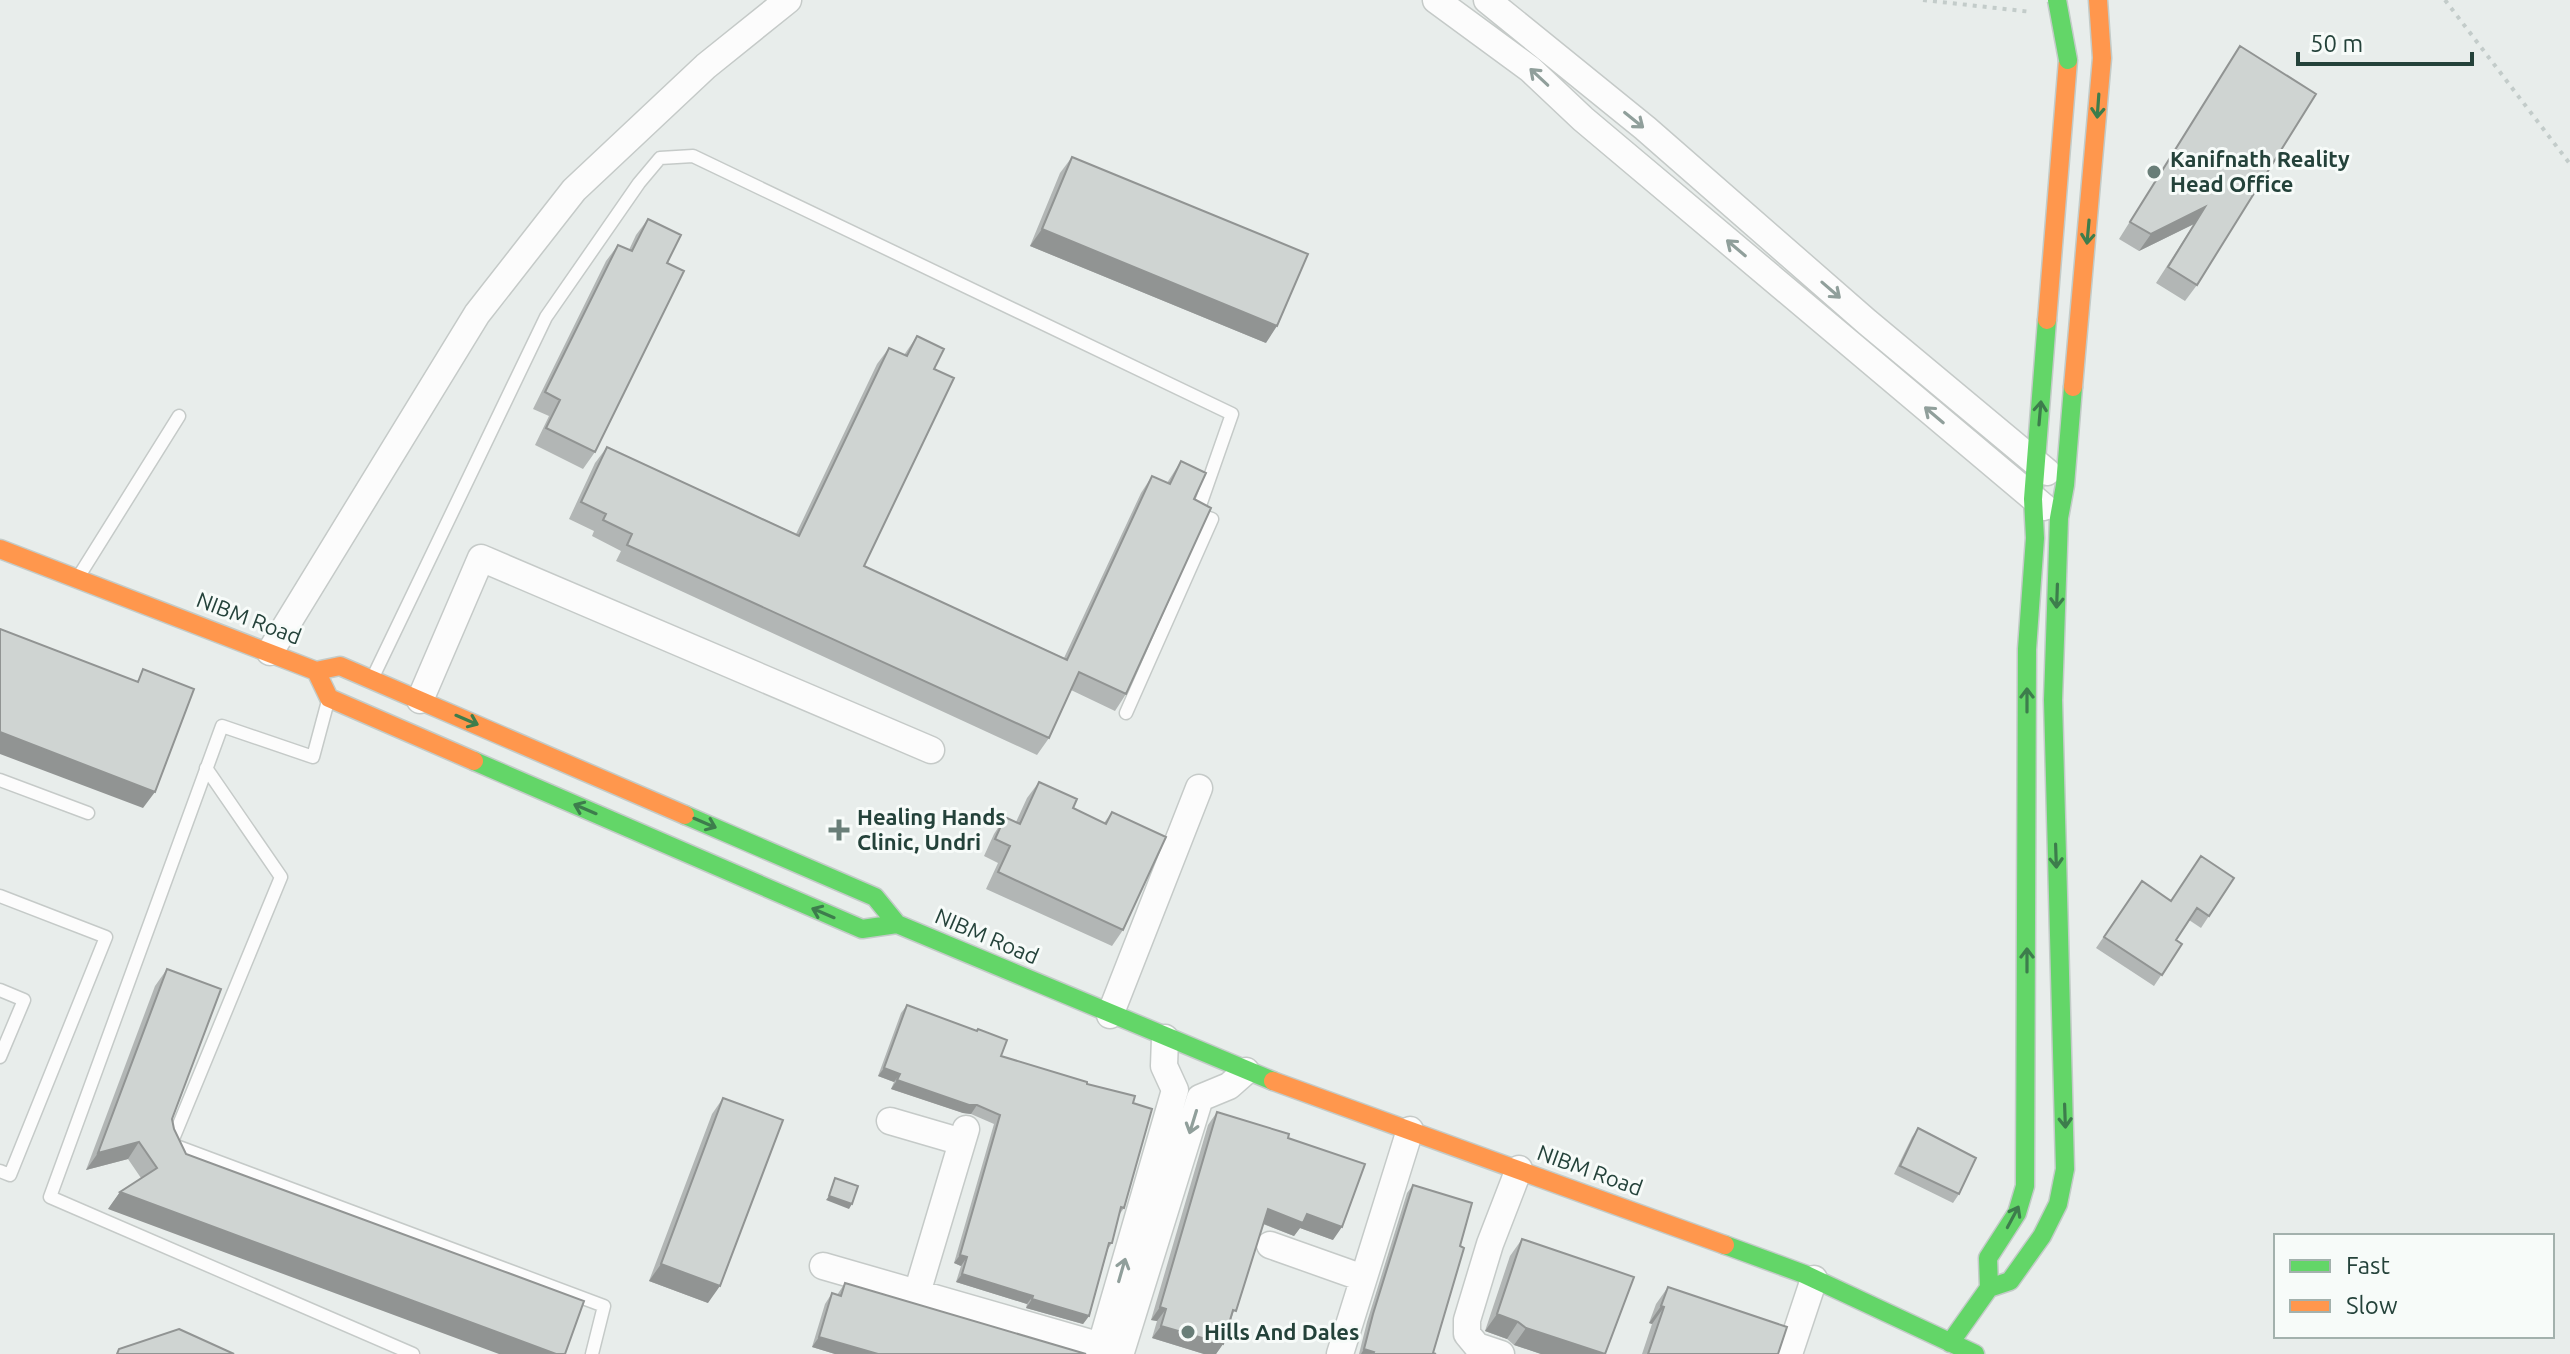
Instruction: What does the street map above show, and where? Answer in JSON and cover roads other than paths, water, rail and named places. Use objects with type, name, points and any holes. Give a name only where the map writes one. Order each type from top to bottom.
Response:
[{"type":"main road","points":[[1989,1288],[1988,1258],[2017,1213],[2025,1186],[2027,665],[2035,538],[2033,499],[2068,60],[2057,0]]},
{"type":"main road","points":[[1950,1343],[1989,1288],[2010,1281],[2042,1236],[2058,1204],[2065,1169],[2053,700],[2059,518],[2065,485],[2102,58],[2098,0]]},
{"type":"main road","name":"NIBM Road","points":[[0,549],[316,671],[329,698],[862,929],[897,924],[1246,1071],[1814,1279],[1928,1339],[1950,1343],[1975,1354]]},
{"type":"main road","points":[[316,671],[340,666],[875,897],[897,924]]},
{"type":"street","points":[[270,652],[477,314],[574,190],[706,66],[788,0]]},
{"type":"street","points":[[1436,0],[1530,69],[1583,119],[2059,518]]},
{"type":"street","points":[[1487,0],[1645,128],[1867,322],[2037,466],[2065,485]]},
{"type":"street","points":[[420,700],[481,558],[931,750]]},
{"type":"street","points":[[1110,1015],[1199,788]]},
{"type":"street","points":[[823,1266],[1117,1350],[1152,1212],[1175,1090],[1164,1066],[1165,1038]]},
{"type":"street","points":[[1152,1212],[1200,1098],[1229,1086],[1246,1071]]},
{"type":"street","points":[[890,1121],[964,1135],[917,1293]]},
{"type":"street","points":[[1340,1354],[1410,1130]]},
{"type":"street","points":[[1501,1354],[1477,1346],[1467,1334],[1467,1320],[1490,1244],[1519,1169]]},
{"type":"street","points":[[1270,1245],[1363,1278]]},
{"type":"street","points":[[1789,1354],[1814,1279]]},
{"type":"lane","points":[[372,679],[546,317],[639,183],[660,158],[693,156],[1232,414],[1197,514],[1212,519],[1126,713]]},
{"type":"lane","points":[[77,578],[179,416]]},
{"type":"lane","points":[[329,698],[313,757],[222,726],[50,1197],[413,1354]]},
{"type":"lane","points":[[206,768],[281,877],[171,1144],[604,1306],[592,1354]]},
{"type":"lane","points":[[0,780],[88,813]]},
{"type":"lane","points":[[0,896],[106,937],[10,1175],[0,1171]]},
{"type":"lane","points":[[0,990],[24,1000],[0,1057]]},
{"type":"place","name":"Kanifnath Reality Head Office","points":[[2154,172]]},
{"type":"place","name":"Healing Hands Clinic, Undri","points":[[839,830]]},
{"type":"place","name":"Hills And Dales","points":[[1188,1332]]}]
